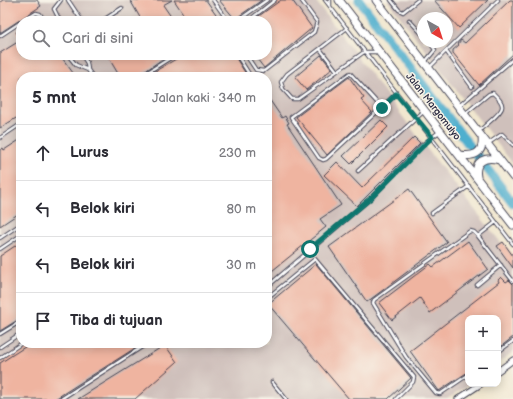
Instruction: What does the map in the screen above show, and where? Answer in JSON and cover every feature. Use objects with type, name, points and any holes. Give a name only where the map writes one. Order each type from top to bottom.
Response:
[{"type":"main road","name":"Jalan Margomulyo","points":[[339,0],[378,52],[462,155],[513,225]]},
{"type":"main road","name":"Jalan Margomulyo","points":[[376,0],[427,65],[497,159],[513,177]]},
{"type":"main road","points":[[462,155],[471,156],[477,154],[482,139]]},
{"type":"main road","points":[[477,175],[477,166],[483,160],[497,159]]},
{"type":"street","points":[[501,369],[513,360]]},
{"type":"street","points":[[458,399],[476,387]]},
{"type":"lane","points":[[57,16],[54,11],[56,5],[61,0]]},
{"type":"lane","points":[[68,0],[79,16]]},
{"type":"lane","points":[[213,0],[224,16]]},
{"type":"lane","points":[[244,16],[267,0]]},
{"type":"lane","points":[[254,16],[275,0]]},
{"type":"lane","points":[[249,60],[256,70],[264,71],[314,32],[317,22],[301,0]]},
{"type":"lane","points":[[325,0],[513,244]]},
{"type":"lane","points":[[330,0],[330,7]]},
{"type":"lane","points":[[391,0],[400,12],[403,12],[418,0]]},
{"type":"lane","points":[[427,65],[446,51],[498,0]]},
{"type":"lane","points":[[110,16],[122,8]]},
{"type":"lane","points":[[31,16],[36,13],[41,16]]},
{"type":"lane","points":[[408,20],[417,28]]},
{"type":"lane","points":[[0,36],[16,26]]},
{"type":"lane","points":[[347,28],[287,74],[281,82],[283,89],[292,99],[298,99],[364,52],[378,52]]},
{"type":"lane","points":[[427,65],[435,50],[434,48]]},
{"type":"lane","points":[[320,49],[337,71]]},
{"type":"lane","points":[[446,51],[472,87]]},
{"type":"lane","points":[[458,107],[513,59]]},
{"type":"lane","points":[[72,60],[79,68],[88,70],[85,60]]},
{"type":"lane","points":[[148,72],[167,60]]},
{"type":"lane","points":[[240,60],[247,72]]},
{"type":"lane","points":[[382,108],[350,72],[291,117],[319,158],[323,160],[382,108],[396,94]]},
{"type":"lane","points":[[464,115],[489,94],[493,94],[501,101],[501,110],[482,139]]},
{"type":"lane","points":[[358,171],[425,110]]},
{"type":"lane","points":[[0,138],[16,127]]},
{"type":"lane","points":[[272,283],[372,197],[432,137],[441,131]]},
{"type":"lane","points":[[482,139],[502,134],[513,145]]},
{"type":"lane","points":[[432,214],[469,186]]},
{"type":"lane","points":[[478,236],[496,222]]},
{"type":"lane","points":[[0,238],[16,227]]},
{"type":"lane","points":[[465,377],[440,394],[436,392],[406,357],[374,302],[390,287],[468,231],[474,232],[478,236],[513,281]]},
{"type":"lane","points":[[0,249],[16,238]]},
{"type":"lane","points":[[272,294],[312,260],[316,260],[414,378],[413,382],[396,399]]},
{"type":"lane","points":[[476,285],[501,265]]},
{"type":"lane","points":[[0,334],[16,324]]},
{"type":"lane","points":[[0,347],[16,336]]},
{"type":"lane","points":[[499,351],[513,341]]},
{"type":"lane","points":[[0,358],[16,347]]},
{"type":"lane","points":[[62,399],[140,348]]},
{"type":"lane","points":[[272,382],[286,399]]},
{"type":"shaded area","points":[[0,0],[315,0],[427,149],[513,258],[513,352],[501,361],[501,315],[465,315],[465,387],[447,399],[0,399]]},
{"type":"shaded area","points":[[387,0],[513,0],[513,164],[424,48],[453,48],[453,12],[417,12],[417,39]]},
{"type":"building","points":[[3,0],[37,0],[41,6],[26,16],[16,16],[16,22],[0,33],[0,2]]},
{"type":"building","points":[[130,0],[172,0],[163,5],[171,16],[139,16]]},
{"type":"building","points":[[174,0],[206,0],[217,16],[185,16]]},
{"type":"building","points":[[219,0],[262,0],[239,16],[232,16]]},
{"type":"building","points":[[281,0],[292,0],[312,28],[264,68],[258,60],[272,60],[272,16],[259,16]]},
{"type":"building","points":[[434,0],[488,0],[459,28],[453,21],[453,12],[445,12]]},
{"type":"building","points":[[510,0],[513,0],[513,54],[479,85],[453,53],[453,50],[459,45],[458,44],[461,40],[465,43]]},
{"type":"building","points":[[16,43],[16,60],[64,60],[72,72],[16,72],[16,118],[0,128],[0,53]]},
{"type":"building","points":[[321,55],[332,69],[306,90],[295,77]]},
{"type":"building","points":[[110,60],[161,60],[144,72],[117,72]]},
{"type":"building","points":[[174,60],[237,60],[245,72],[154,72]]},
{"type":"building","points":[[349,77],[364,98],[361,100],[372,112],[327,155],[296,117]]},
{"type":"building","points":[[272,103],[282,118],[285,116],[289,123],[287,124],[341,205],[320,219],[326,227],[272,271]]},
{"type":"building","points":[[381,120],[388,127],[351,164],[343,156]]},
{"type":"building","points":[[414,137],[420,143],[357,206],[324,175],[337,162],[362,188]]},
{"type":"building","points":[[16,142],[16,215],[0,226],[0,150],[3,148],[4,150]]},
{"type":"building","points":[[409,189],[447,242],[367,302],[329,247]]},
{"type":"building","points":[[468,241],[488,269],[430,313],[420,298],[392,320],[379,303],[430,264],[433,267]]},
{"type":"building","points":[[503,242],[513,256],[513,268],[497,246]]},
{"type":"building","points":[[16,245],[16,321],[0,331],[0,256]]},
{"type":"building","points":[[316,264],[411,378],[388,399],[349,399],[272,309],[272,301]]},
{"type":"building","points":[[501,277],[506,282],[509,280],[513,284],[513,337],[501,347],[501,315],[465,315],[465,374],[439,391],[410,351],[499,282],[498,280]]},
{"type":"building","points":[[23,348],[135,348],[55,399],[0,399],[0,363]]},
{"type":"building","points":[[160,348],[167,348],[177,362],[135,399],[78,399]]},
{"type":"waterway","points":[[359,0],[513,203]]},
{"type":"route","points":[[310,249],[372,197],[422,145],[432,137],[396,94],[382,108]]}]
